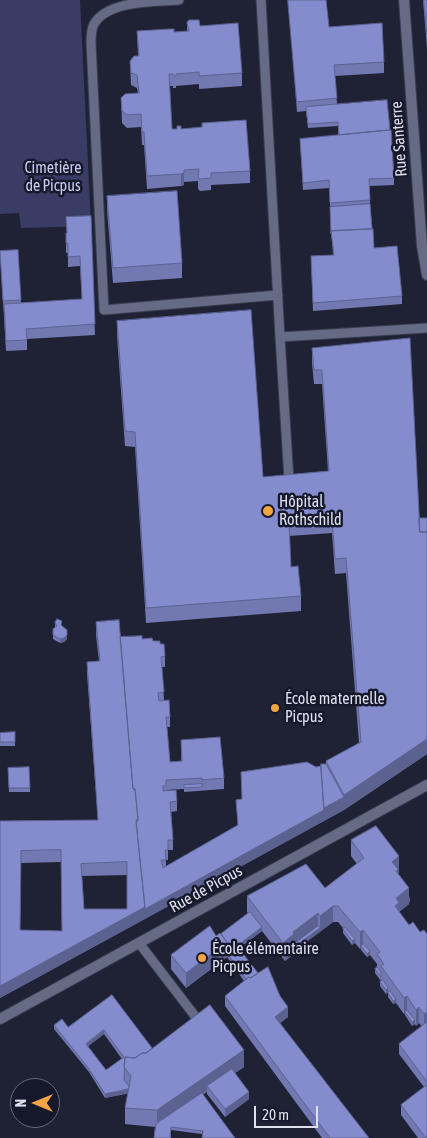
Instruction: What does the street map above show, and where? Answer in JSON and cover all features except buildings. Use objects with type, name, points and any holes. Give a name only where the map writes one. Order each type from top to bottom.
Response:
[{"type":"street","name":"Rue Santerre","points":[[404,0],[422,246],[427,275]]},
{"type":"street","name":"Rue de Picpus","points":[[0,1019],[427,785]]},
{"type":"lane","points":[[179,0],[123,5],[112,8],[94,24],[91,43],[104,310],[278,295]]},
{"type":"lane","points":[[261,0],[289,480]]},
{"type":"lane","points":[[280,338],[427,328]]},
{"type":"lane","points":[[139,943],[198,1020]]},
{"type":"green space","name":"Cimetière de Picpus","points":[[0,0],[80,0],[91,226],[21,228],[19,213],[0,214]]},
{"type":"place","name":"Hôpital Rothschild","points":[[268,511]]},
{"type":"place","name":"École maternelle Picpus","points":[[275,708]]},
{"type":"place","name":"École élémentaire Picpus","points":[[202,958]]}]
